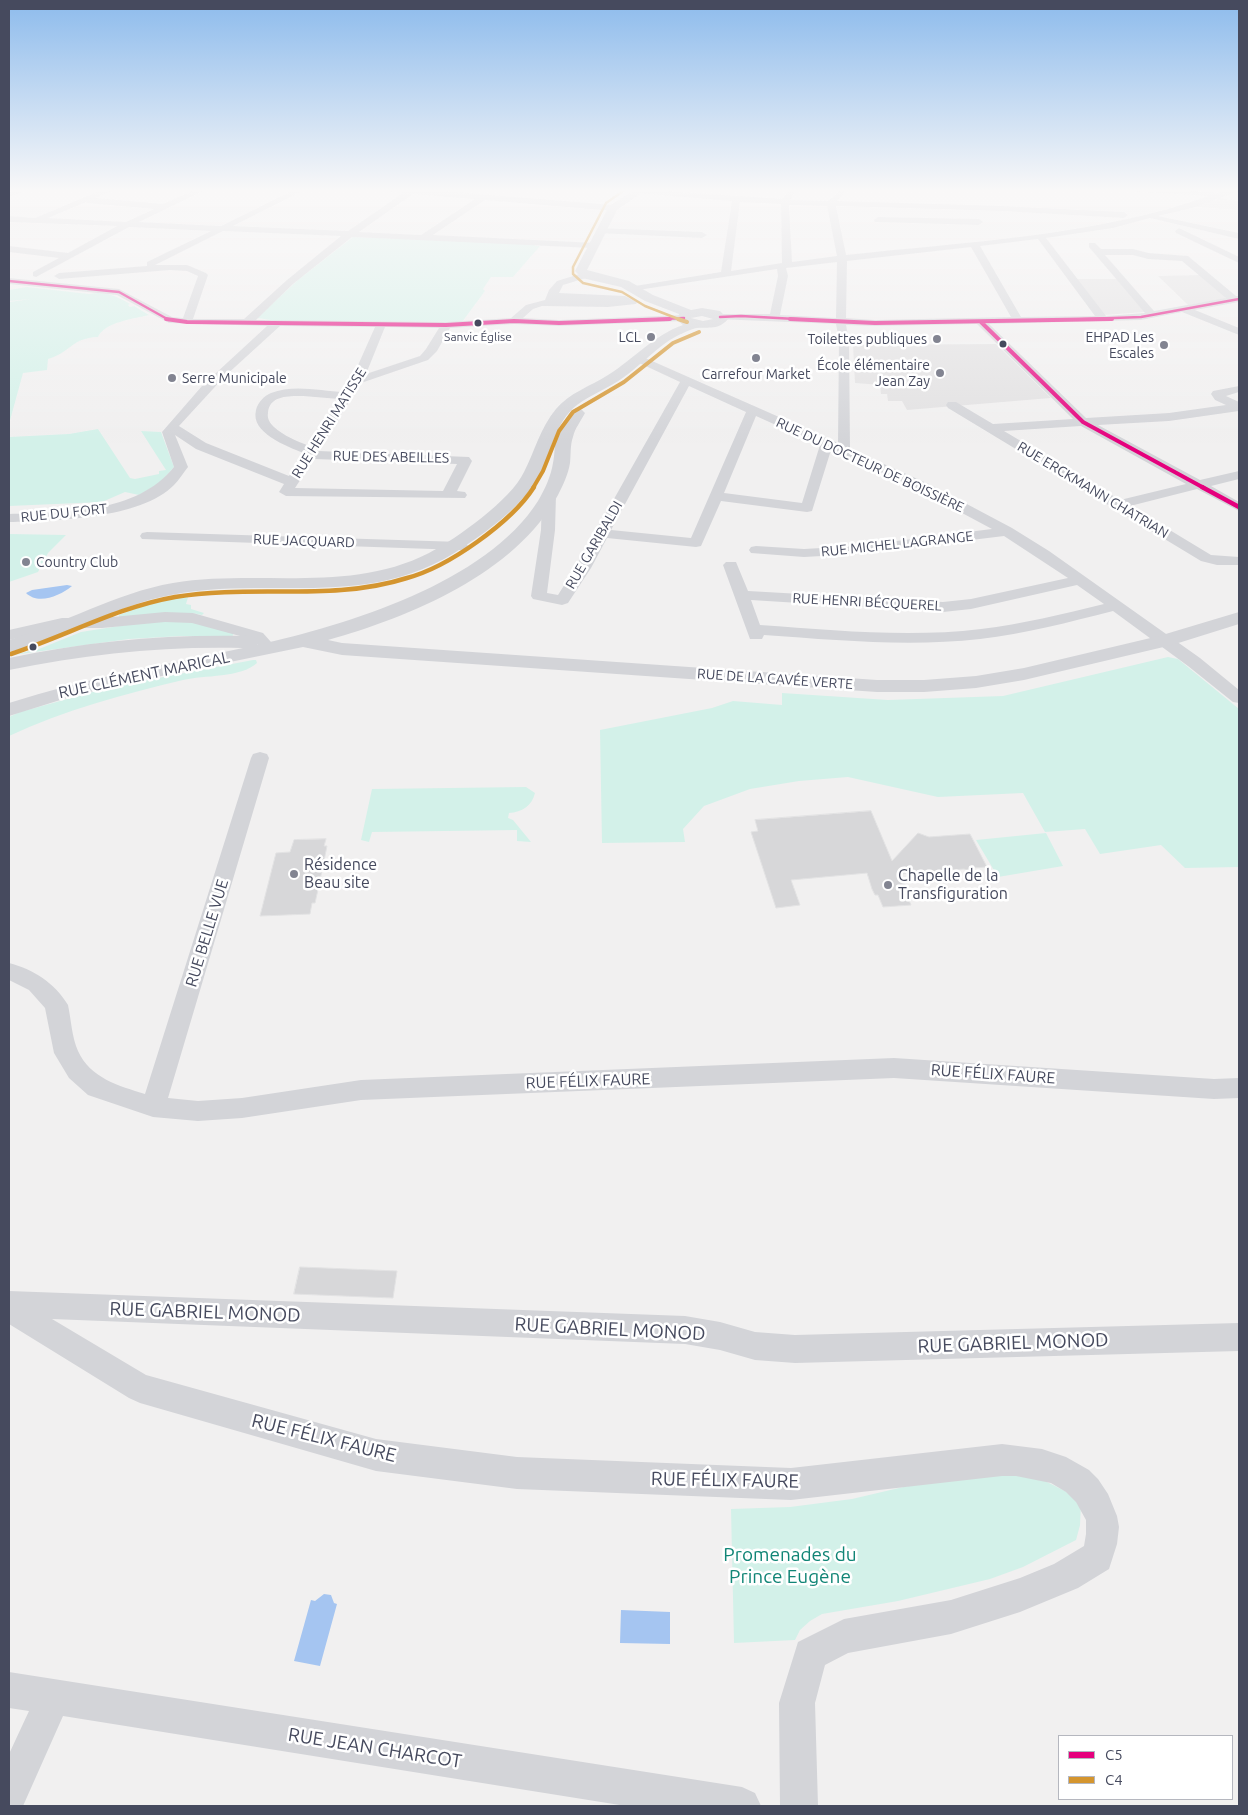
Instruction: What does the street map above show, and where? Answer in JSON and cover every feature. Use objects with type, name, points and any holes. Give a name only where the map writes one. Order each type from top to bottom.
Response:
[{"type":"street","points":[[20,282],[37,274]]},
{"type":"street","points":[[31,277],[76,274]]},
{"type":"street","points":[[187,322],[203,275],[201,274]]},
{"type":"street","points":[[247,322],[301,274]]},
{"type":"street","points":[[635,289],[726,274]]},
{"type":"street","points":[[774,318],[783,274]]},
{"type":"street","points":[[841,274],[841,321],[844,340],[844,451]]},
{"type":"street","points":[[991,274],[1018,321]]},
{"type":"street","points":[[1069,274],[1103,319]]},
{"type":"street","points":[[1117,274],[1152,315]]},
{"type":"street","points":[[1205,274],[1236,299]]},
{"type":"street","points":[[550,299],[560,283],[586,275],[613,280],[635,289],[689,318],[714,324],[720,321],[720,317],[741,316],[875,323],[1103,319],[1152,315],[1236,299]]},
{"type":"street","points":[[9,281],[119,292],[169,320],[187,322],[446,325],[514,321],[587,322],[689,318]]},
{"type":"street","points":[[514,321],[532,306],[550,299],[625,299],[632,302],[620,305],[592,304],[550,299]]},
{"type":"street","points":[[1221,301],[1239,309]]},
{"type":"street","points":[[587,322],[592,304]]},
{"type":"street","points":[[1183,309],[1238,331]]},
{"type":"street","points":[[9,646],[46,636],[143,602],[192,588],[331,588],[362,585],[422,570],[446,558],[459,544],[524,487],[532,475],[550,429],[562,411],[639,360],[689,318]]},
{"type":"street","points":[[981,322],[1083,422],[1239,508]]},
{"type":"street","points":[[277,324],[252,344],[187,407],[172,427],[201,446],[289,487]]},
{"type":"street","name":"RUE HENRI MATISSE","points":[[289,487],[357,381],[381,325]]},
{"type":"street","points":[[357,381],[417,362],[424,358],[435,345],[446,325]]},
{"type":"street","name":"RUE DU DOCTEUR DE BOISSIÈRE","points":[[639,360],[926,488],[1007,531],[1044,554],[1165,641],[1239,698]]},
{"type":"street","points":[[9,664],[69,652],[124,645],[182,641],[273,644],[304,641],[354,628],[418,603],[487,562],[533,520],[549,495],[561,467],[565,436],[578,412],[613,378]]},
{"type":"street","name":"RUE GARIBALDI","points":[[549,495],[548,530],[539,596],[562,600],[583,568],[686,381]]},
{"type":"street","points":[[1239,390],[1217,394],[1219,397],[1239,407]]},
{"type":"street","points":[[310,453],[266,428],[261,421],[260,414],[263,406],[272,397],[283,394],[347,396]]},
{"type":"street","name":"RUE ERCKMANN CHATRIAN","points":[[952,406],[1206,558],[1218,561],[1239,561]]},
{"type":"street","points":[[990,428],[1169,417],[1239,407]]},
{"type":"street","points":[[602,533],[696,543],[753,410]]},
{"type":"street","name":"RUE DU FORT","points":[[9,518],[78,514],[114,508],[154,493],[175,477],[181,467],[169,434],[172,427]]},
{"type":"street","points":[[717,496],[807,508],[827,444]]},
{"type":"street","name":"RUE DES ABEILLES","points":[[289,487],[454,495],[465,461],[310,453]]},
{"type":"street","points":[[1118,505],[1239,475]]},
{"type":"street","name":"RUE MICHEL LAGRANGE","points":[[756,550],[804,552],[857,550],[1007,531]]},
{"type":"street","name":"RUE JACQUARD","points":[[147,536],[459,544]]},
{"type":"street","points":[[731,565],[755,633],[905,638],[960,636],[1005,631],[1116,606]]},
{"type":"street","name":"RUE HENRI BÉCQUEREL","points":[[743,595],[943,606],[971,604],[1080,580]]},
{"type":"street","points":[[9,635],[62,623],[165,617],[193,618],[257,636],[273,644]]},
{"type":"street","name":"RUE DE LA CAVÉE VERTE","points":[[304,641],[352,650],[877,686],[924,686],[976,682],[1024,674],[1165,641],[1239,618]]},
{"type":"street","points":[[9,653],[57,639],[83,623]]},
{"type":"street","name":"RUE CLÉMENT MARICAL","points":[[9,710],[47,696],[91,684],[273,644]]},
{"type":"street","name":"RUE BELLE VUE","points":[[153,1107],[260,758]]},
{"type":"street","name":"RUE FÉLIX FAURE","points":[[9,971],[37,984],[56,1004],[66,1053],[78,1070],[97,1088],[153,1107],[198,1111],[242,1108],[362,1090],[894,1068],[1214,1089],[1239,1088]]},
{"type":"street","name":"RUE GABRIEL MONOD","points":[[9,1304],[685,1330],[720,1336],[755,1346],[795,1349],[1239,1337]]},
{"type":"street","name":"RUE FÉLIX FAURE","points":[[9,1309],[140,1388],[376,1455],[518,1473],[791,1484],[1002,1460],[1026,1461],[1054,1467],[1078,1480],[1090,1493],[1100,1511],[1103,1531],[1097,1557],[1066,1576],[1020,1595],[951,1617],[844,1636],[810,1654],[797,1703],[799,1806]]},
{"type":"street","name":"RUE JEAN CHARCOT","points":[[9,1690],[742,1806]]},
{"type":"street","points":[[9,1795],[53,1698]]},
{"type":"shaded area","points":[[1200,275],[1226,296],[1225,299],[1188,305],[1158,276]]},
{"type":"shaded area","points":[[1076,279],[1117,279],[1145,312],[1104,315]]},
{"type":"shaded area","name":"École élémentaire Jean Zay","points":[[996,344],[1051,398],[907,410],[902,401],[888,401],[887,394],[881,394],[880,385],[855,383],[853,345]]},
{"type":"green space","points":[[306,274],[516,274],[513,277],[491,277],[483,289],[485,291],[462,322],[278,321],[257,318]]},
{"type":"green space","points":[[27,287],[110,295],[130,304],[128,305],[130,307],[134,306],[149,315],[113,325],[98,337],[76,343],[48,359],[47,370],[23,373],[9,424],[9,302],[31,299],[9,301],[9,290]]},
{"type":"green space","points":[[98,429],[130,478],[135,479],[159,474],[159,471],[166,470],[141,431],[161,432],[174,467],[160,483],[139,495],[125,492],[102,502],[9,506],[9,437],[69,434]]},
{"type":"green space","name":"Country Club","points":[[9,534],[66,535],[48,553],[38,572],[9,582]]},
{"type":"green space","points":[[189,594],[186,604],[191,605],[191,609],[204,613],[202,615],[192,613],[119,618],[119,615],[146,605]]},
{"type":"green space","points":[[151,621],[191,622],[234,633],[232,637],[181,636],[129,639],[13,655],[39,649],[81,632]]},
{"type":"green space","points":[[1168,657],[1178,659],[1239,709],[1239,867],[1185,868],[1161,845],[1100,854],[1085,829],[1045,832],[1023,793],[938,797],[848,777],[799,781],[750,789],[704,806],[683,829],[685,842],[602,843],[600,730],[712,708],[733,701],[782,705],[782,693],[888,700],[1003,696]]},
{"type":"green space","points":[[256,660],[257,663],[242,671],[232,674],[192,678],[117,697],[51,718],[9,736],[9,717],[20,712],[111,687]]},
{"type":"green space","points":[[526,787],[535,793],[534,798],[522,810],[509,813],[508,818],[513,820],[531,842],[517,841],[517,830],[372,832],[369,842],[361,840],[372,789]]},
{"type":"green space","points":[[1046,833],[1063,866],[998,877],[976,840]]},
{"type":"green space","name":"Promenades du Prince Eugène","points":[[963,1473],[1033,1475],[1065,1491],[1081,1503],[1080,1525],[1076,1540],[1023,1567],[990,1579],[898,1601],[822,1614],[800,1630],[795,1640],[734,1643],[731,1509],[790,1507],[852,1499]]},
{"type":"water","points":[[72,586],[49,598],[31,597],[26,593],[32,590]]},
{"type":"water","points":[[324,1594],[331,1595],[334,1603],[337,1604],[320,1666],[294,1661],[311,1600],[315,1601]]},
{"type":"water","points":[[621,1610],[670,1612],[670,1644],[620,1643]]},
{"type":"building","points":[[871,811],[892,861],[918,833],[929,837],[970,834],[987,867],[971,868],[969,871],[964,869],[900,874],[909,892],[906,893],[911,905],[883,907],[878,895],[875,895],[872,889],[867,873],[791,880],[800,905],[776,908],[751,832],[758,831],[755,820]]},
{"type":"building","name":"Résidence Beau site","points":[[326,839],[324,846],[327,846],[319,885],[315,903],[312,903],[310,914],[260,916],[276,853],[290,852],[294,840]]},
{"type":"building","points":[[300,1267],[397,1271],[393,1298],[294,1294]]},
{"type":"transit line","name":"C4","points":[[573,274],[583,283],[622,292],[645,306],[687,322]]},
{"type":"transit line","name":"C5","points":[[9,281],[119,292],[169,320],[187,322],[446,325],[514,321],[559,323],[684,318]]},
{"type":"transit line","name":"C5","points":[[720,317],[741,316],[875,323],[1103,319],[1141,317],[1239,299]]},
{"type":"transit line","name":"C5","points":[[981,322],[1083,422],[1239,507]]},
{"type":"transit line","name":"C4","points":[[11,654],[133,608],[175,597],[208,593],[343,590],[376,586],[408,578],[440,565],[467,549],[496,528],[521,504],[539,479],[559,431],[573,412],[624,382],[673,343],[699,332]]},
{"type":"place","name":"Sanvic Église","points":[[478,323]]},
{"type":"place","name":"LCL","points":[[651,337]]},
{"type":"place","name":"Toilettes publiques","points":[[937,339]]},
{"type":"place","name":"EHPAD Les Escales","points":[[1164,345]]},
{"type":"place","name":"Carrefour Market","points":[[756,358]]},
{"type":"place","name":"École élémentaire Jean Zay","points":[[940,373]]},
{"type":"place","name":"Serre Municipale","points":[[172,378]]},
{"type":"place","name":"Country Club","points":[[26,562]]},
{"type":"place","name":"Résidence Beau site","points":[[294,874]]},
{"type":"place","name":"Chapelle de la Transfiguration","points":[[888,885]]}]
